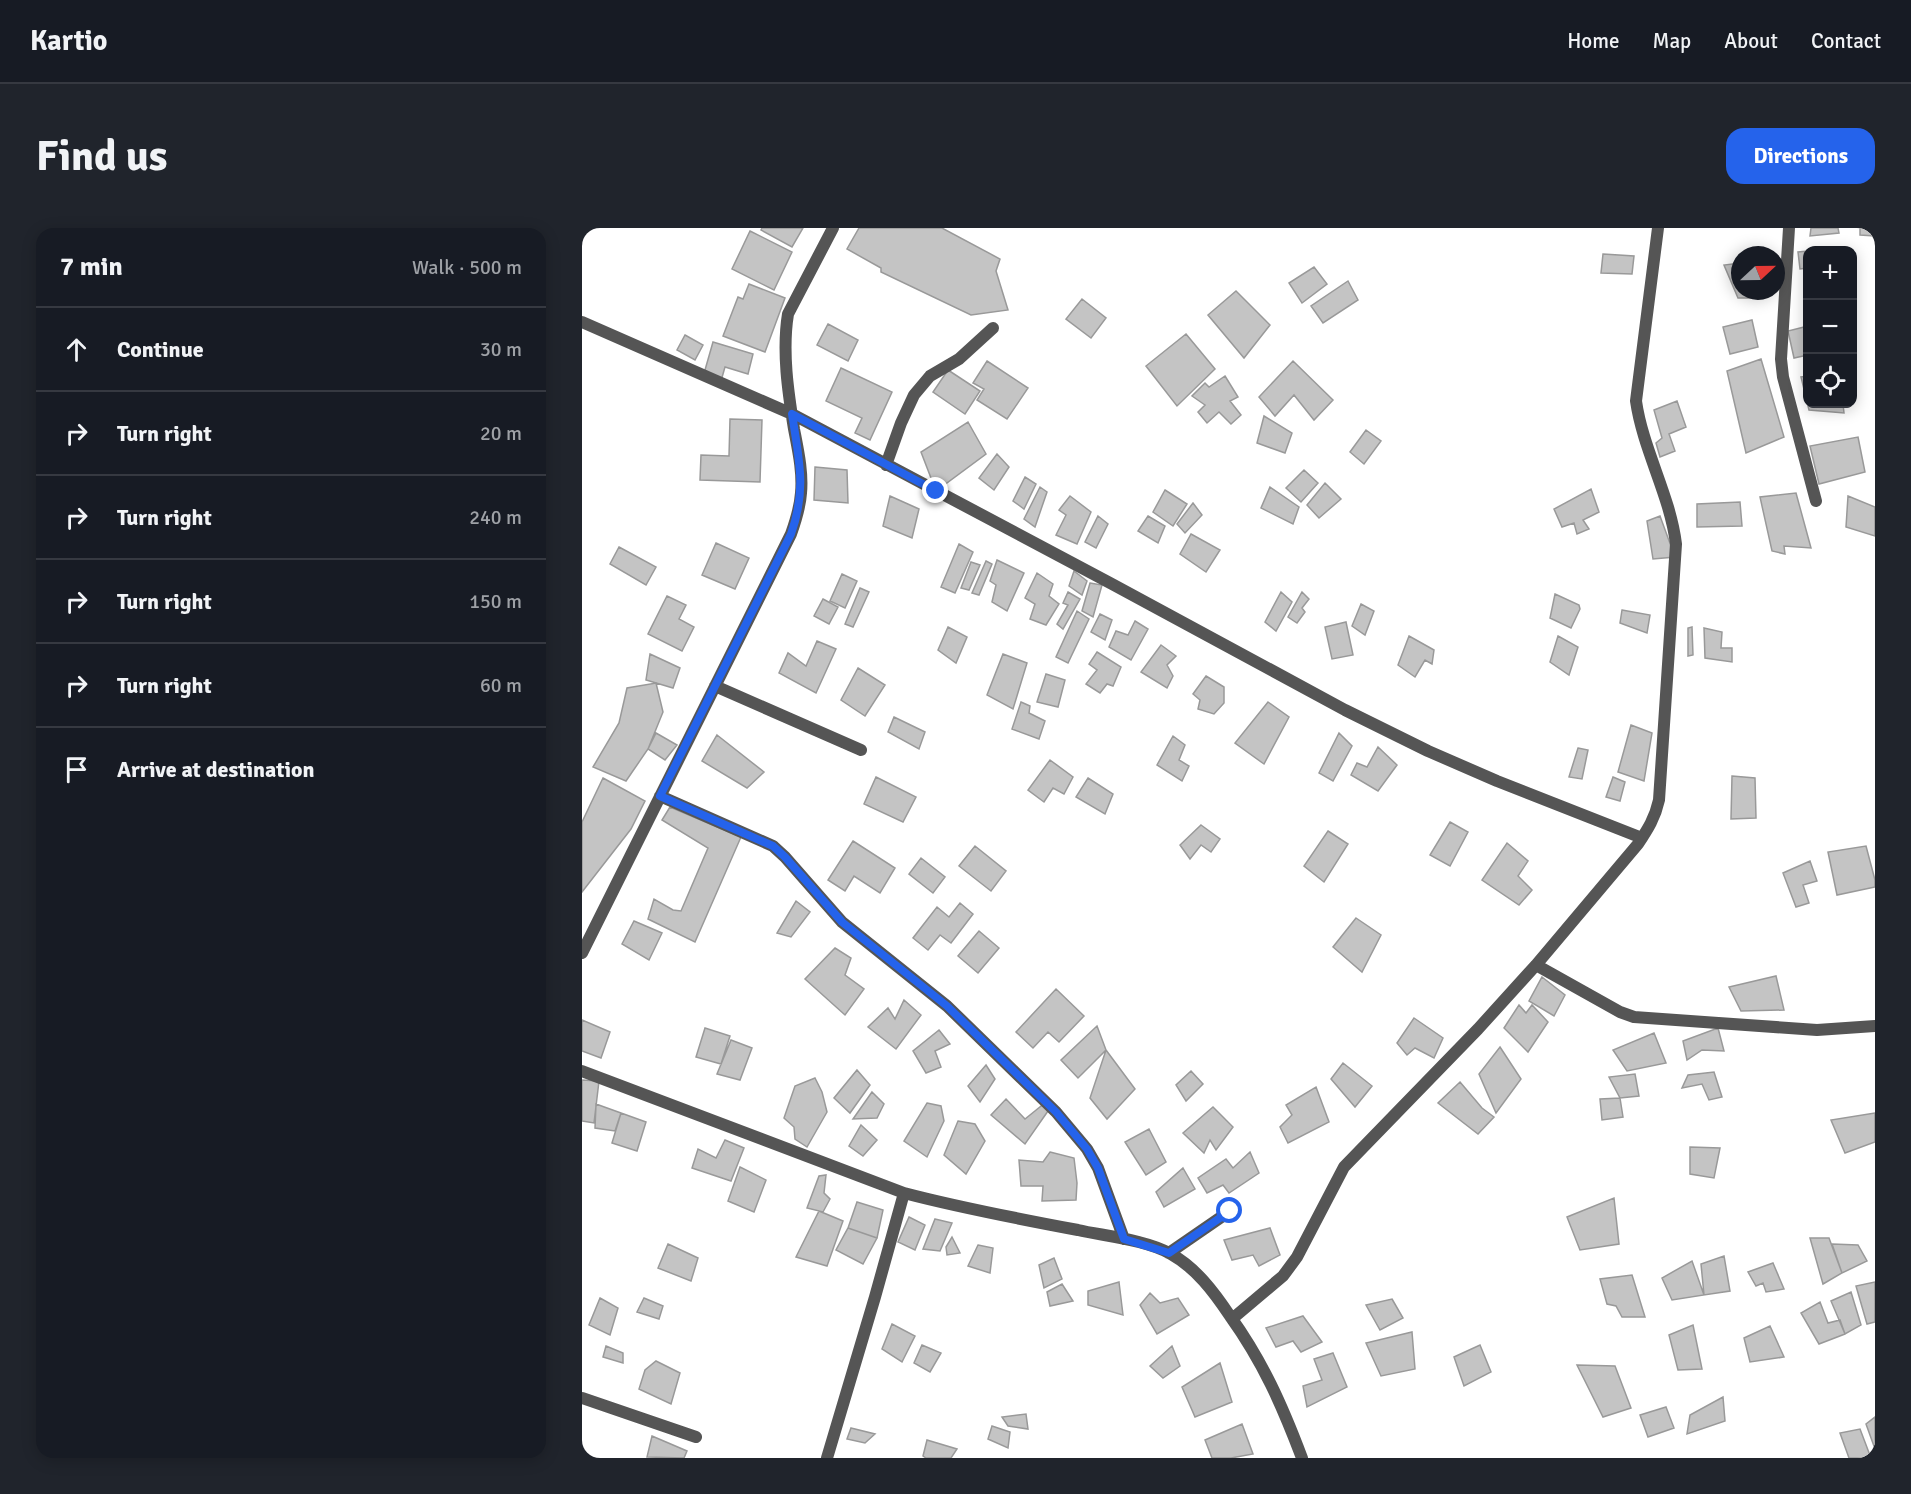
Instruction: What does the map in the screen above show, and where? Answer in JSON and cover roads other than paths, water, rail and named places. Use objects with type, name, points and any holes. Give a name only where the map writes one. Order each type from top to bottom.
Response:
[{"type":"street","points":[[582,953],[791,534],[799,513],[802,492],[801,471],[792,414],[785,338],[788,314],[833,228]]},
{"type":"street","points":[[1232,1318],[1283,1276],[1297,1257],[1344,1167],[1478,1029],[1536,965],[1642,838],[1655,816],[1659,800],[1676,544],[1669,509],[1640,422],[1636,401],[1658,228]]},
{"type":"street","points":[[1789,228],[1781,359],[1783,377],[1816,501]]},
{"type":"street","points":[[582,322],[792,414],[1345,710],[1428,751],[1497,781],[1642,838]]},
{"type":"street","points":[[886,465],[914,395],[930,376],[960,359],[993,328]]},
{"type":"street","points":[[715,686],[861,750]]},
{"type":"street","points":[[660,796],[773,846],[842,922],[964,1022],[1056,1112],[1087,1149],[1098,1168],[1124,1239]]},
{"type":"street","points":[[1536,965],[1620,1012],[1634,1017],[1817,1029],[1875,1026]]},
{"type":"street","points":[[582,1071],[904,1192],[950,1205],[1124,1239],[1169,1253],[1197,1273],[1217,1296],[1253,1349],[1270,1380],[1302,1458]]},
{"type":"street","points":[[827,1458],[904,1192]]},
{"type":"street","points":[[1169,1253],[1230,1211]]},
{"type":"street","points":[[582,1398],[696,1437]]}]
